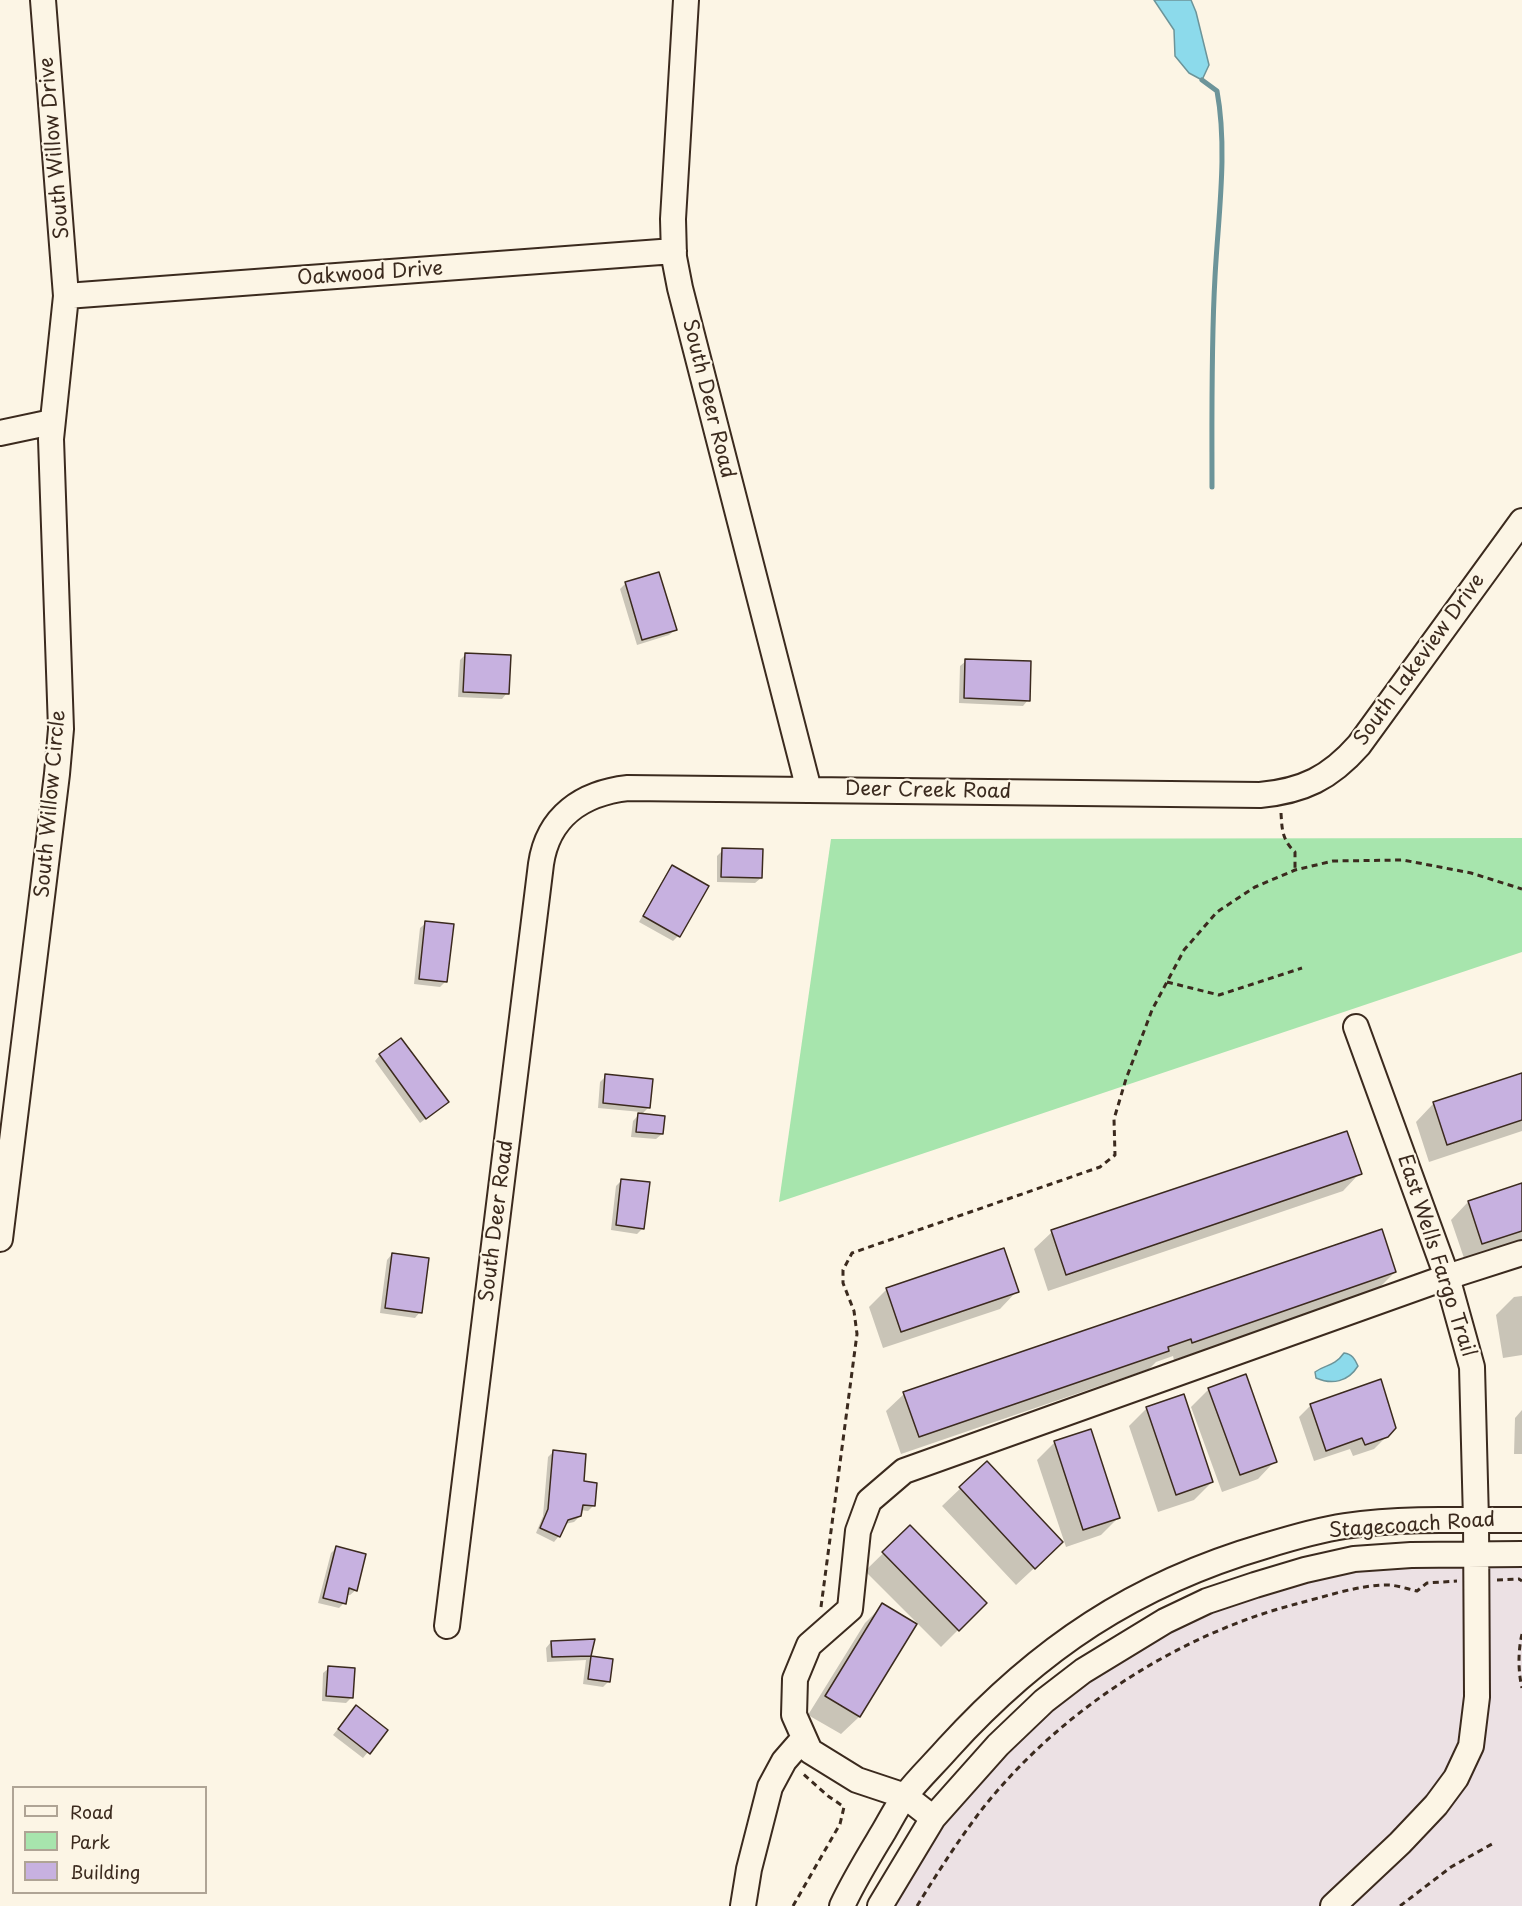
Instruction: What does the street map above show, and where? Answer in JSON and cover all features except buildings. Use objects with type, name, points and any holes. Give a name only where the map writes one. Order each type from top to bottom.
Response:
[{"type":"street","name":"South Willow Drive","points":[[43,0],[66,296]]},
{"type":"street","name":"South Deer Road","points":[[686,0],[673,219],[674,251],[686,311],[809,790]]},
{"type":"street","name":"Oakwood Drive","points":[[66,296],[674,251]]},
{"type":"street","name":"South Willow Circle","points":[[0,1239],[56,786],[61,729],[51,462],[52,422],[66,296]]},
{"type":"street","points":[[0,433],[52,422]]},
{"type":"street","name":"South Lakeview Drive","points":[[1305,786],[1327,775],[1344,762],[1359,745],[1522,521]]},
{"type":"street","name":"Deer Creek Road","points":[[559,821],[573,807],[589,797],[608,790],[628,788],[1278,793],[1305,786]]},
{"type":"street","name":"South Deer Road","points":[[447,1626],[541,864],[548,838],[559,821]]},
{"type":"street","name":"East Wells Fargo Trail","points":[[1333,1906],[1400,1843],[1436,1805],[1456,1778],[1471,1746],[1477,1696],[1472,1366],[1447,1277],[1356,1027]]},
{"type":"street","points":[[743,1906],[749,1869],[770,1787],[784,1761],[797,1746],[794,1715],[795,1679],[808,1645],[850,1609],[858,1531],[869,1501],[904,1471],[1447,1277],[1522,1253]]},
{"type":"street","name":"Stagecoach Road","points":[[842,1906],[852,1884],[905,1796],[973,1720],[1021,1675],[1061,1643],[1147,1591],[1191,1570],[1241,1553],[1344,1527],[1476,1520],[1522,1520]]},
{"type":"street","name":"Stagecoach Road","points":[[880,1906],[933,1818],[998,1745],[1044,1701],[1083,1671],[1165,1621],[1207,1601],[1255,1585],[1354,1559],[1411,1555],[1522,1554]]},
{"type":"street","points":[[797,1746],[810,1751],[857,1780],[905,1796],[933,1818]]},
{"type":"path","points":[[1278,793],[1282,833],[1287,845],[1294,852],[1295,870]]},
{"type":"path","points":[[821,1610],[857,1334],[854,1311],[843,1283],[843,1270],[852,1253],[1100,1167],[1115,1155],[1114,1119],[1126,1079],[1152,1010],[1184,950],[1216,912],[1255,887],[1295,870],[1333,861],[1403,860],[1471,873],[1522,889]]},
{"type":"path","points":[[1167,982],[1219,995],[1302,968]]},
{"type":"path","points":[[917,1906],[943,1863],[984,1806],[1023,1765],[1083,1711],[1151,1665],[1215,1633],[1280,1608],[1368,1587],[1390,1586],[1417,1591],[1427,1583]]},
{"type":"path","points":[[1522,1636],[1520,1678],[1522,1688]]},
{"type":"path","points":[[794,1906],[840,1824],[844,1806],[828,1796],[797,1769],[797,1746]]},
{"type":"path","points":[[1401,1906],[1451,1867],[1492,1844]]},
{"type":"shaded area","points":[[1522,1554],[1522,1906],[880,1906],[933,1818],[1119,1648],[1305,1570]]},
{"type":"green space","points":[[1522,838],[1522,952],[779,1202],[831,839]]},
{"type":"water","points":[[1154,0],[1191,0],[1209,65],[1202,80],[1189,73],[1175,56],[1174,30]]},
{"type":"water","points":[[1344,1353],[1353,1357],[1358,1366],[1349,1376],[1339,1381],[1316,1378],[1315,1372],[1333,1363]]},
{"type":"waterway","points":[[1202,80],[1217,91],[1222,137],[1213,330],[1212,487]]}]
